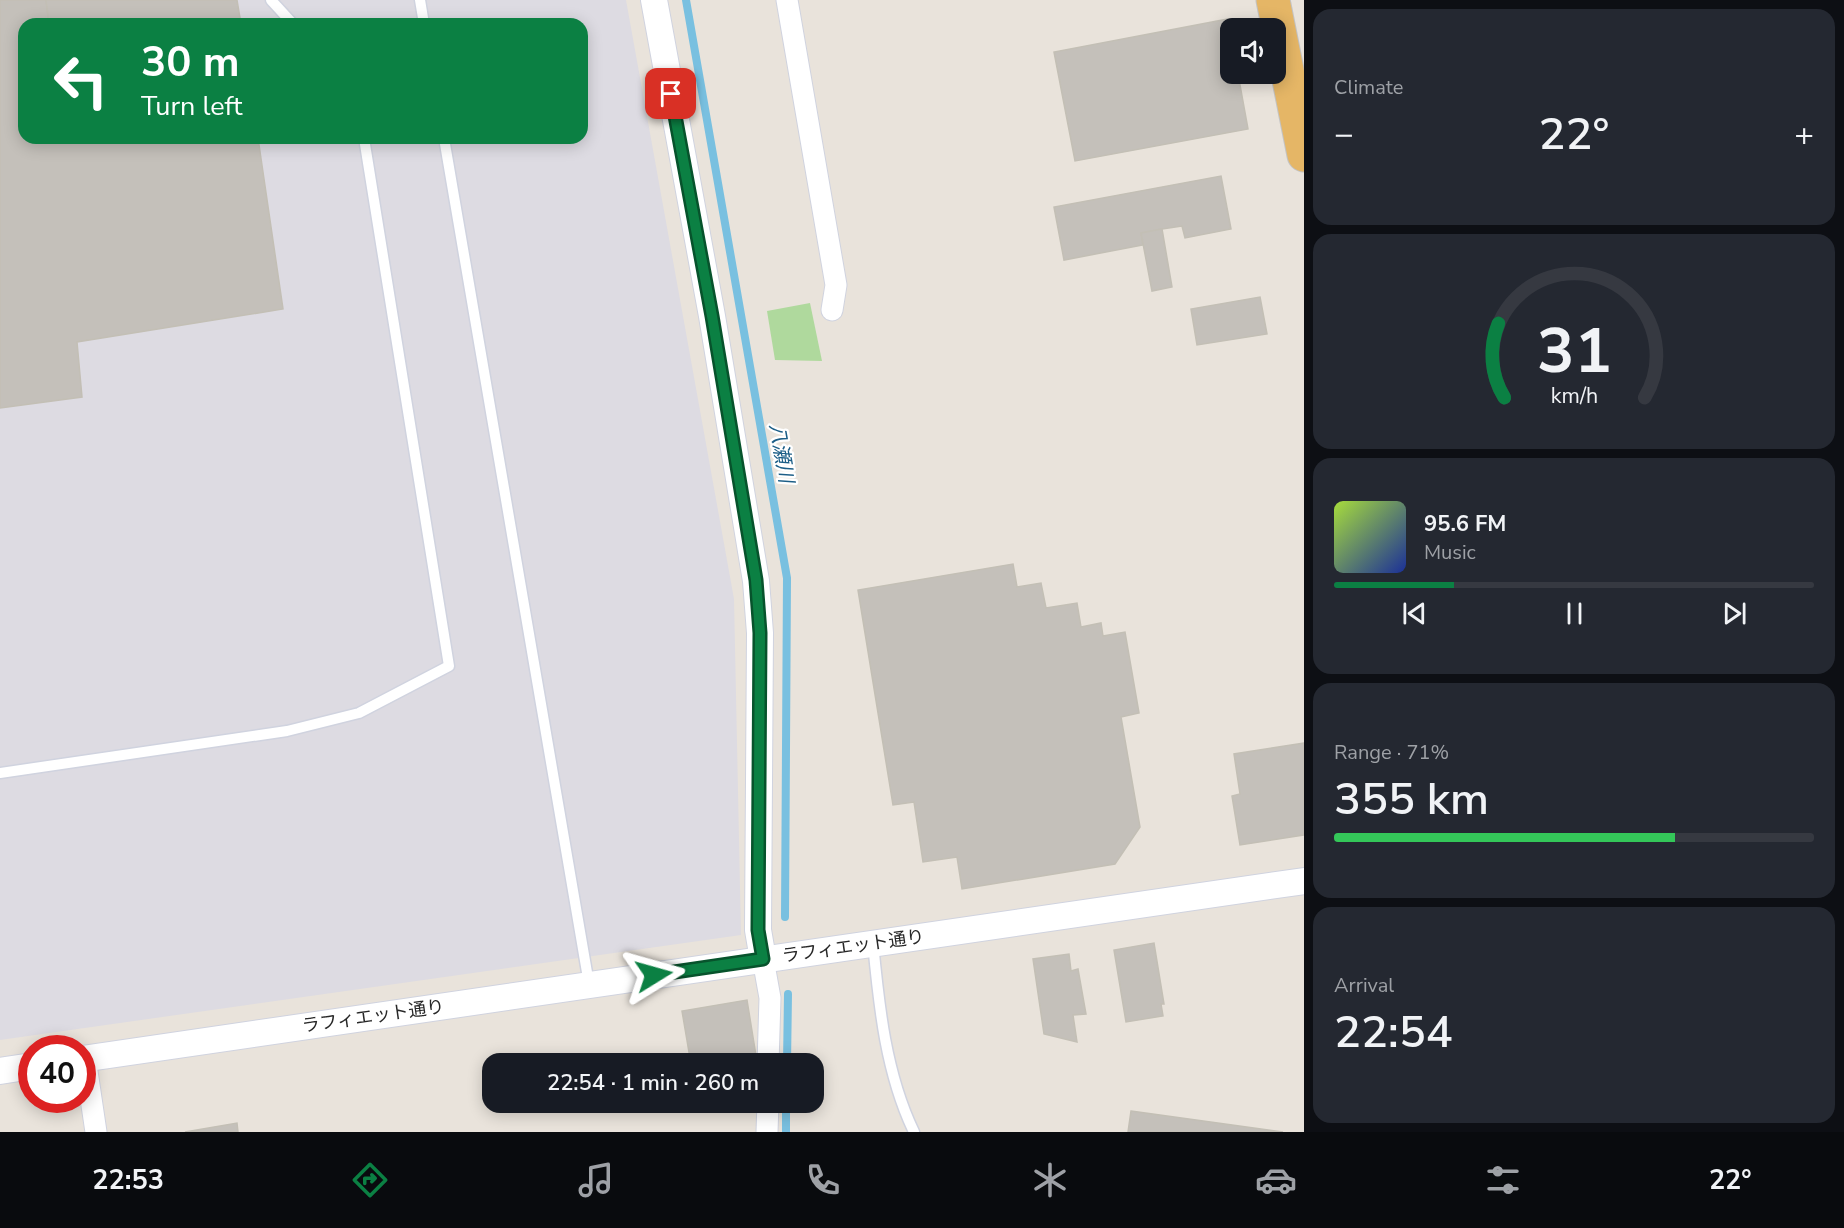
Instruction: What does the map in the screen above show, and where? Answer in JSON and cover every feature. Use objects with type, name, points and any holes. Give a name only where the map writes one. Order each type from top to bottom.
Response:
[{"type":"highway","points":[[1273,0],[1304,155]]},
{"type":"street","points":[[654,0],[712,316],[756,580],[760,633],[758,930],[770,998],[768,1053]]},
{"type":"street","points":[[787,0],[836,285],[832,310]]},
{"type":"street","name":"ラフィエット通り","points":[[96,1057],[1304,881]]},
{"type":"street","points":[[0,1071],[18,1068]]},
{"type":"street","points":[[93,1113],[96,1132]]},
{"type":"street","points":[[767,1132],[768,1113]]},
{"type":"lane","points":[[271,0],[287,18]]},
{"type":"lane","points":[[420,0],[423,18]]},
{"type":"lane","points":[[0,772],[287,731],[359,712],[450,666],[365,144]]},
{"type":"lane","points":[[445,144],[589,985]]},
{"type":"lane","points":[[873,943],[879,1002],[893,1073],[914,1132]]},
{"type":"shaded area","points":[[0,0],[626,0],[734,599],[741,935],[35,1035],[18,1035],[18,1037],[0,1040]]},
{"type":"green space","points":[[810,303],[822,361],[775,360],[767,311]]},
{"type":"building","points":[[0,0],[46,0],[48,18],[18,18],[18,144],[259,144],[283,309],[77,342],[82,397],[0,408]]},
{"type":"building","points":[[46,0],[237,0],[240,18],[48,18]]},
{"type":"building","points":[[1220,21],[1220,84],[1240,84],[1248,129],[1075,161],[1054,52]]},
{"type":"building","points":[[1221,176],[1231,229],[1185,238],[1182,226],[1162,229],[1141,233],[1143,245],[1064,260],[1054,207]]},
{"type":"building","points":[[1162,229],[1172,287],[1152,291],[1141,233]]},
{"type":"building","points":[[1260,297],[1267,334],[1197,345],[1191,309]]},
{"type":"building","points":[[1013,564],[1017,587],[1041,583],[1046,608],[1077,603],[1081,627],[1101,623],[1103,636],[1125,632],[1139,713],[1121,717],[1140,827],[1115,864],[962,889],[957,857],[923,862],[914,802],[893,805],[858,590]]},
{"type":"building","points":[[1304,743],[1304,835],[1240,845],[1232,796],[1240,794],[1234,754]]},
{"type":"building","points":[[1154,943],[1164,1004],[1161,1004],[1163,1016],[1126,1022],[1114,950]]},
{"type":"building","points":[[1069,954],[1071,971],[1078,969],[1086,1014],[1073,1015],[1077,1042],[1044,1034],[1033,959]]},
{"type":"building","points":[[747,1000],[756,1053],[689,1053],[682,1011]]},
{"type":"building","points":[[1131,1111],[1283,1132],[1128,1132]]},
{"type":"building","points":[[237,1123],[238,1132],[185,1132]]},
{"type":"waterway","name":"八瀬川","points":[[686,0],[787,578],[785,917]]},
{"type":"waterway","name":"八瀬川","points":[[787,1053],[788,994]]},
{"type":"waterway","name":"八瀬川","points":[[786,1113],[786,1132]]},
{"type":"route","points":[[654,975],[763,959],[758,930],[757,715],[760,633],[756,580],[712,316],[671,94]]}]
